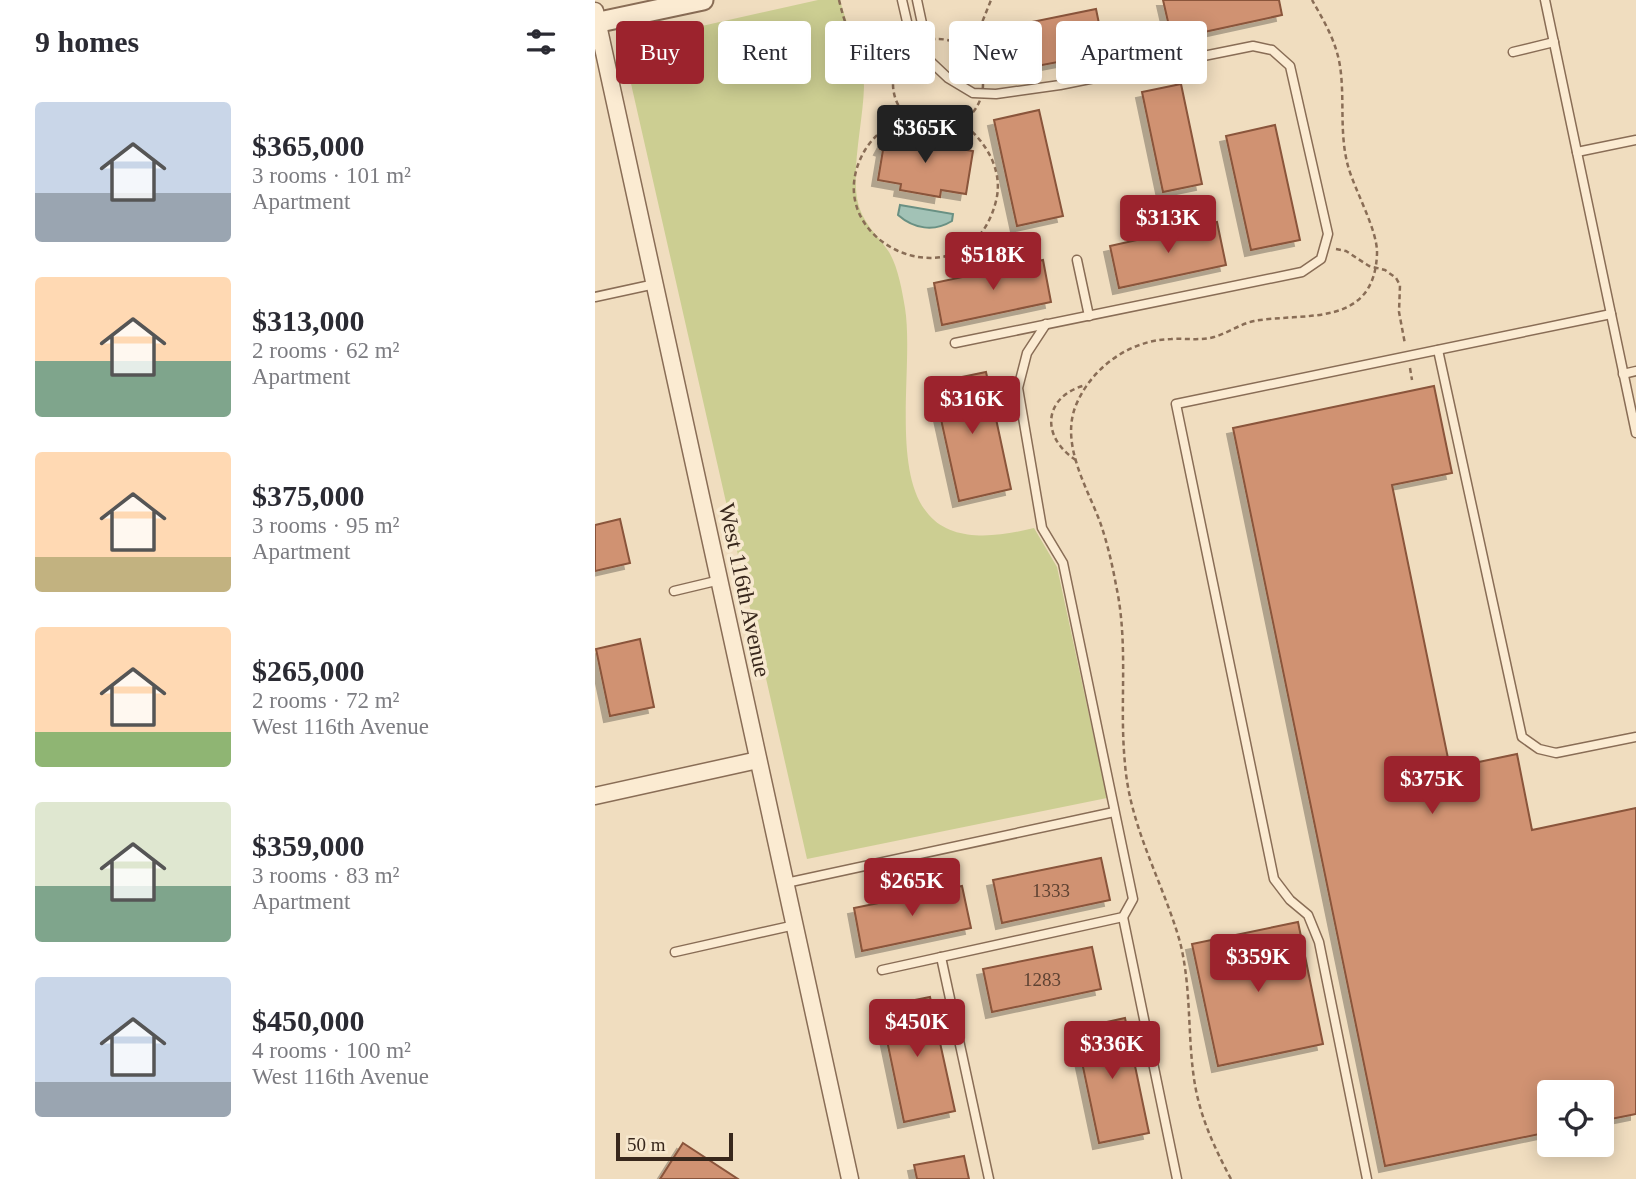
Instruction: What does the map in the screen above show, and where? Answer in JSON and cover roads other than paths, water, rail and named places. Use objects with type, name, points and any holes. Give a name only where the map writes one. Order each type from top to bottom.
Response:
[{"type":"street","points":[[596,19],[703,0]]},
{"type":"street","name":"West 116th Avenue","points":[[596,19],[850,1179]]},
{"type":"street","points":[[595,796],[758,760]]},
{"type":"lane","points":[[902,0],[908,21]]},
{"type":"lane","points":[[917,0],[921,21]]},
{"type":"lane","points":[[1545,0],[1636,433]]},
{"type":"lane","points":[[1513,52],[1554,42]]},
{"type":"lane","points":[[935,65],[973,93],[996,94],[1060,85],[1253,46],[1272,50],[1290,66],[1328,234],[1326,249],[1321,259],[1302,272],[955,343]]},
{"type":"lane","points":[[1577,152],[1636,139]]},
{"type":"lane","points":[[1077,260],[1089,316]]},
{"type":"lane","points":[[595,297],[655,284]]},
{"type":"lane","points":[[1367,1179],[1319,942],[1308,915],[1290,900],[1274,878],[1176,404],[1611,314]]},
{"type":"lane","points":[[1046,324],[1027,353],[1018,388],[1042,528],[1063,563],[1133,899],[1123,917],[1177,1179]]},
{"type":"lane","points":[[1438,350],[1522,737],[1539,749],[1556,753],[1636,737]]},
{"type":"lane","points":[[1623,374],[1636,371]]},
{"type":"lane","points":[[674,591],[720,580]]},
{"type":"lane","points":[[786,883],[1115,813]]},
{"type":"lane","points":[[882,970],[1123,917]]},
{"type":"lane","points":[[675,951],[795,925]]},
{"type":"lane","points":[[941,957],[989,1179]]}]
